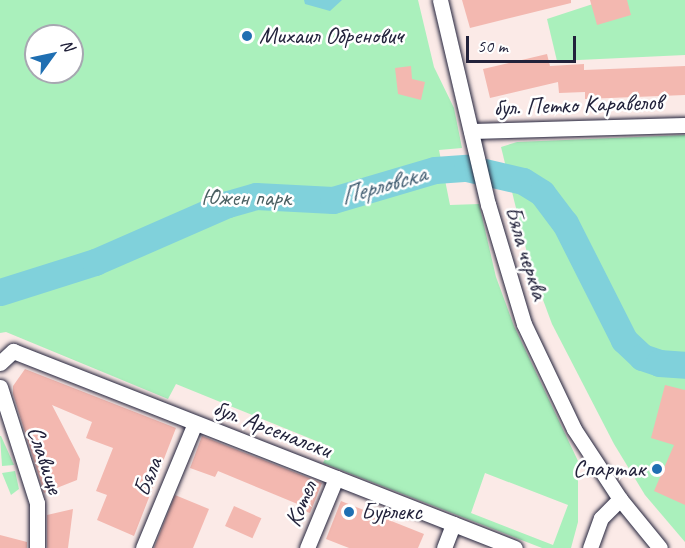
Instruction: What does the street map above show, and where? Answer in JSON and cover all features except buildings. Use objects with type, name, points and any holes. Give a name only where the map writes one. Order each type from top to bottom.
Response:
[{"type":"street","name":"Бяла черква","points":[[440,0],[506,273],[539,359],[574,429],[620,499]]},
{"type":"street","name":"бул. Петко Каравелов","points":[[471,131],[685,125]]},
{"type":"street","name":"бул. Арсеналски","points":[[0,363],[13,351],[515,548]]},
{"type":"street","name":"Славище","points":[[0,387],[37,503],[37,548]]},
{"type":"street","name":"Бяла","points":[[143,548],[195,423]]},
{"type":"street","name":"Котел","points":[[307,548],[336,478]]},
{"type":"street","points":[[590,548],[600,518],[620,499],[660,548]]},
{"type":"street","points":[[444,548],[453,524]]},
{"type":"green space","name":"Южен парк","points":[[0,0],[418,0],[434,67],[454,108],[462,148],[439,150],[450,205],[479,204],[496,277],[514,326],[578,461],[578,522],[571,548],[542,548],[323,463],[331,447],[176,384],[168,399],[6,332],[0,333]],"holes":[[[485,473],[568,505],[553,545],[471,513]]]},
{"type":"green space","points":[[605,0],[685,0],[685,55],[557,61],[547,19]]},
{"type":"green space","points":[[685,135],[685,542],[645,495],[614,444],[552,324],[530,265],[501,147],[517,142]]},
{"type":"green space","points":[[1,436],[14,465],[2,466]]},
{"type":"green space","points":[[15,471],[19,489],[11,495],[2,473]]},
{"type":"water","points":[[304,0],[342,0],[330,11],[305,4]]},
{"type":"waterway","name":"Перловска","points":[[0,292],[95,262],[228,204],[256,196],[333,200],[435,170],[467,168],[523,181],[542,193],[565,223],[624,340],[642,357],[659,363],[685,365]]},
{"type":"place","name":"Михаил Обренович","points":[[247,36]]},
{"type":"place","name":"Спартак","points":[[657,469]]},
{"type":"place","name":"Бурлекс","points":[[349,512]]}]
